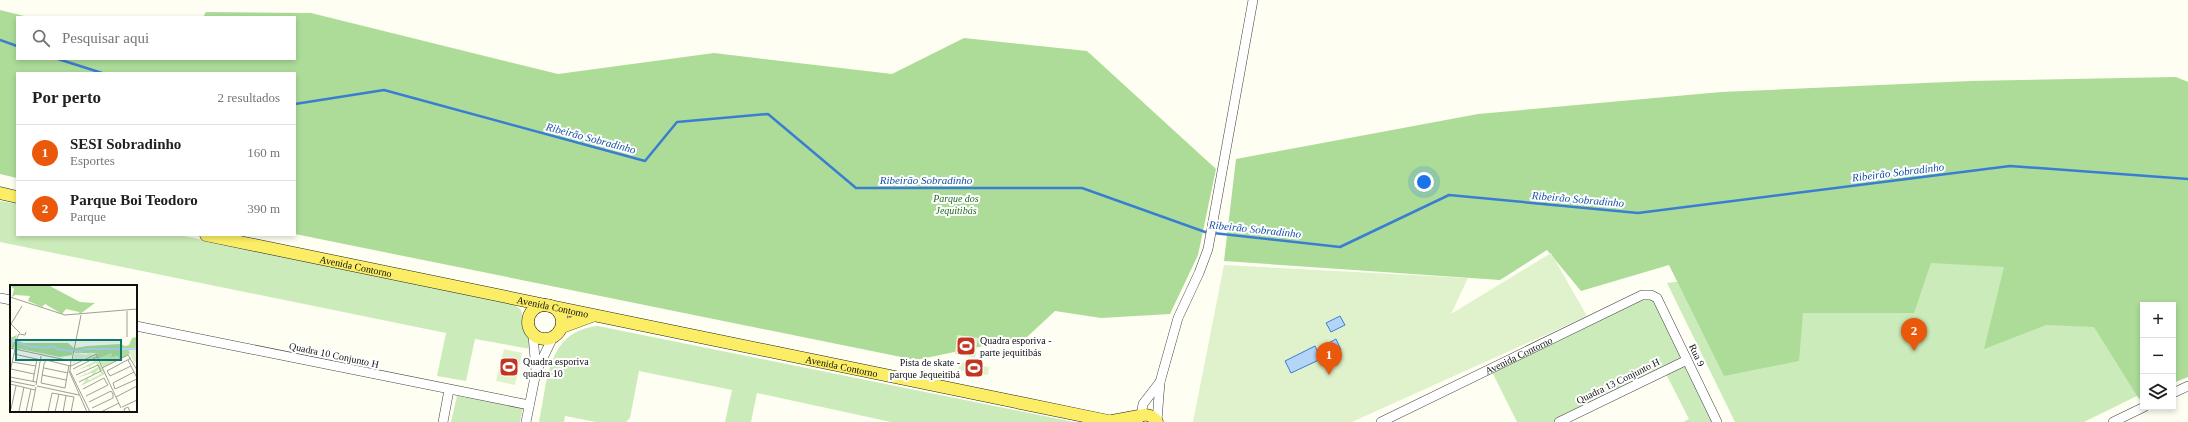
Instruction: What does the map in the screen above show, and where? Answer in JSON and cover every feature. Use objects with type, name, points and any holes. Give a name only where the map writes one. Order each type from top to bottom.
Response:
[{"type":"main road","points":[[0,193],[16,197]]},
{"type":"main road","name":"Avenida Contorno","points":[[211,236],[507,296]]},
{"type":"main road","name":"Avenida Contomo","points":[[507,296],[595,315]]},
{"type":"main road","name":"Avenida Contomo","points":[[507,296],[525,311],[528,320]]},
{"type":"main road","points":[[550,306],[559,312],[562,327],[553,337],[543,339],[533,335],[528,328],[528,320],[536,308],[550,306]]},
{"type":"main road","name":"Avenida Contorno","points":[[595,315],[1113,422],[1138,418]]},
{"type":"main road","name":"Avenida Contomo","points":[[562,327],[595,315]]},
{"type":"main road","points":[[1138,418],[1148,414],[1157,420]]},
{"type":"street","points":[[1157,420],[1160,382],[1178,318],[1200,273],[1208,249],[1253,0]]},
{"type":"street","name":"Avenida Contorno","points":[[1381,422],[1633,298],[1642,295],[1651,295],[1657,298]]},
{"type":"street","points":[[0,298],[10,300]]},
{"type":"street","name":"Rua 9","points":[[1657,298],[1717,422]]},
{"type":"street","name":"Quadra 10 Conjunto H","points":[[137,326],[528,406]]},
{"type":"street","points":[[533,335],[536,372]]},
{"type":"street","points":[[526,422],[536,372],[553,337]]},
{"type":"street","name":"Quadra 13 Conjunto H","points":[[1559,422],[1686,360]]},
{"type":"street","points":[[1138,418],[1143,404],[1160,382]]},
{"type":"street","points":[[2176,392],[2188,386]]},
{"type":"street","points":[[443,422],[449,390]]},
{"type":"street","points":[[2113,422],[2140,409]]},
{"type":"green space","name":"Parque dos Jequitibás","points":[[0,10],[24,16],[16,16],[16,60],[296,60],[296,16],[204,16],[206,12],[311,13],[558,74],[714,53],[892,74],[964,38],[1087,51],[1216,169],[1198,255],[1170,314],[1101,318],[1055,311],[1027,337],[916,360],[296,234],[296,72],[16,72],[16,178],[0,174]]},
{"type":"green space","points":[[2176,77],[2188,82],[2188,377],[2176,382],[2176,302],[2140,302],[2139,399],[2094,327],[2046,325],[1984,349],[2004,267],[1931,263],[1914,313],[1803,313],[1799,361],[1724,376],[1669,265],[1581,291],[1547,250],[1500,280],[1224,261],[1236,159],[1478,114],[1721,92],[1970,81]]},
{"type":"green space","points":[[0,201],[16,204],[16,236],[183,236],[505,297],[521,310],[525,327],[530,333],[531,349],[475,339],[466,381],[437,376],[446,333],[0,242]]},
{"type":"green space","points":[[1982,239],[2112,317],[2140,386],[2140,394],[2084,422],[1735,422],[1667,283]]},
{"type":"green space","points":[[1551,253],[1587,316],[1352,422],[1193,422],[1224,265],[1468,278],[1451,314]]},
{"type":"green space","points":[[1651,295],[1717,422],[1683,422],[1689,419],[1664,370],[1559,422],[1517,422],[1490,368]]},
{"type":"green space","points":[[598,326],[1074,422],[891,422],[757,393],[751,422],[725,422],[732,390],[639,371],[630,418],[626,422],[596,422],[565,416],[564,422],[539,422],[548,375],[552,361],[559,348],[568,337],[581,330]]},
{"type":"green space","name":"Quadra esporiva - parte jequitibás","points":[[957,335],[978,338],[975,358],[955,354]]},
{"type":"green space","name":"Quadra esporiva quadra 10","points":[[504,349],[522,353],[515,385],[496,381]]},
{"type":"green space","name":"Pista de skate - parque Jequeitibá","points":[[960,362],[989,367],[988,375],[958,370]]},
{"type":"green space","points":[[457,396],[523,407],[520,422],[451,422]]},
{"type":"water","points":[[1340,316],[1345,325],[1331,332],[1326,323]]},
{"type":"water","points":[[1336,339],[1341,350],[1330,356],[1325,345]]},
{"type":"water","points":[[1315,346],[1321,359],[1291,373],[1285,361]]},
{"type":"waterway","name":"Ribeirão Sobradinho","points":[[0,40],[16,46]]},
{"type":"waterway","name":"Ribeirão Sobradinho","points":[[61,60],[99,72]]},
{"type":"waterway","name":"Ribeirão Sobradinho","points":[[296,104],[384,90],[645,161],[677,122],[768,114],[856,188],[1082,188],[1208,233]]},
{"type":"waterway","name":"Ribeirão Sobradinho","points":[[1213,233],[1340,247],[1449,195],[1638,213],[2010,166],[2188,179]]},
{"type":"place","name":"Quadra esporiva - parte jequitibás","points":[[966,346]]},
{"type":"place","name":"Parque Boi Teodoro","points":[[1914,351]]},
{"type":"place","name":"Quadra esporiva quadra 10","points":[[509,367]]},
{"type":"place","name":"Pista de skate - parque Jequeitibá","points":[[974,368]]},
{"type":"place","name":"SESI Sobradinho","points":[[1329,375]]}]
